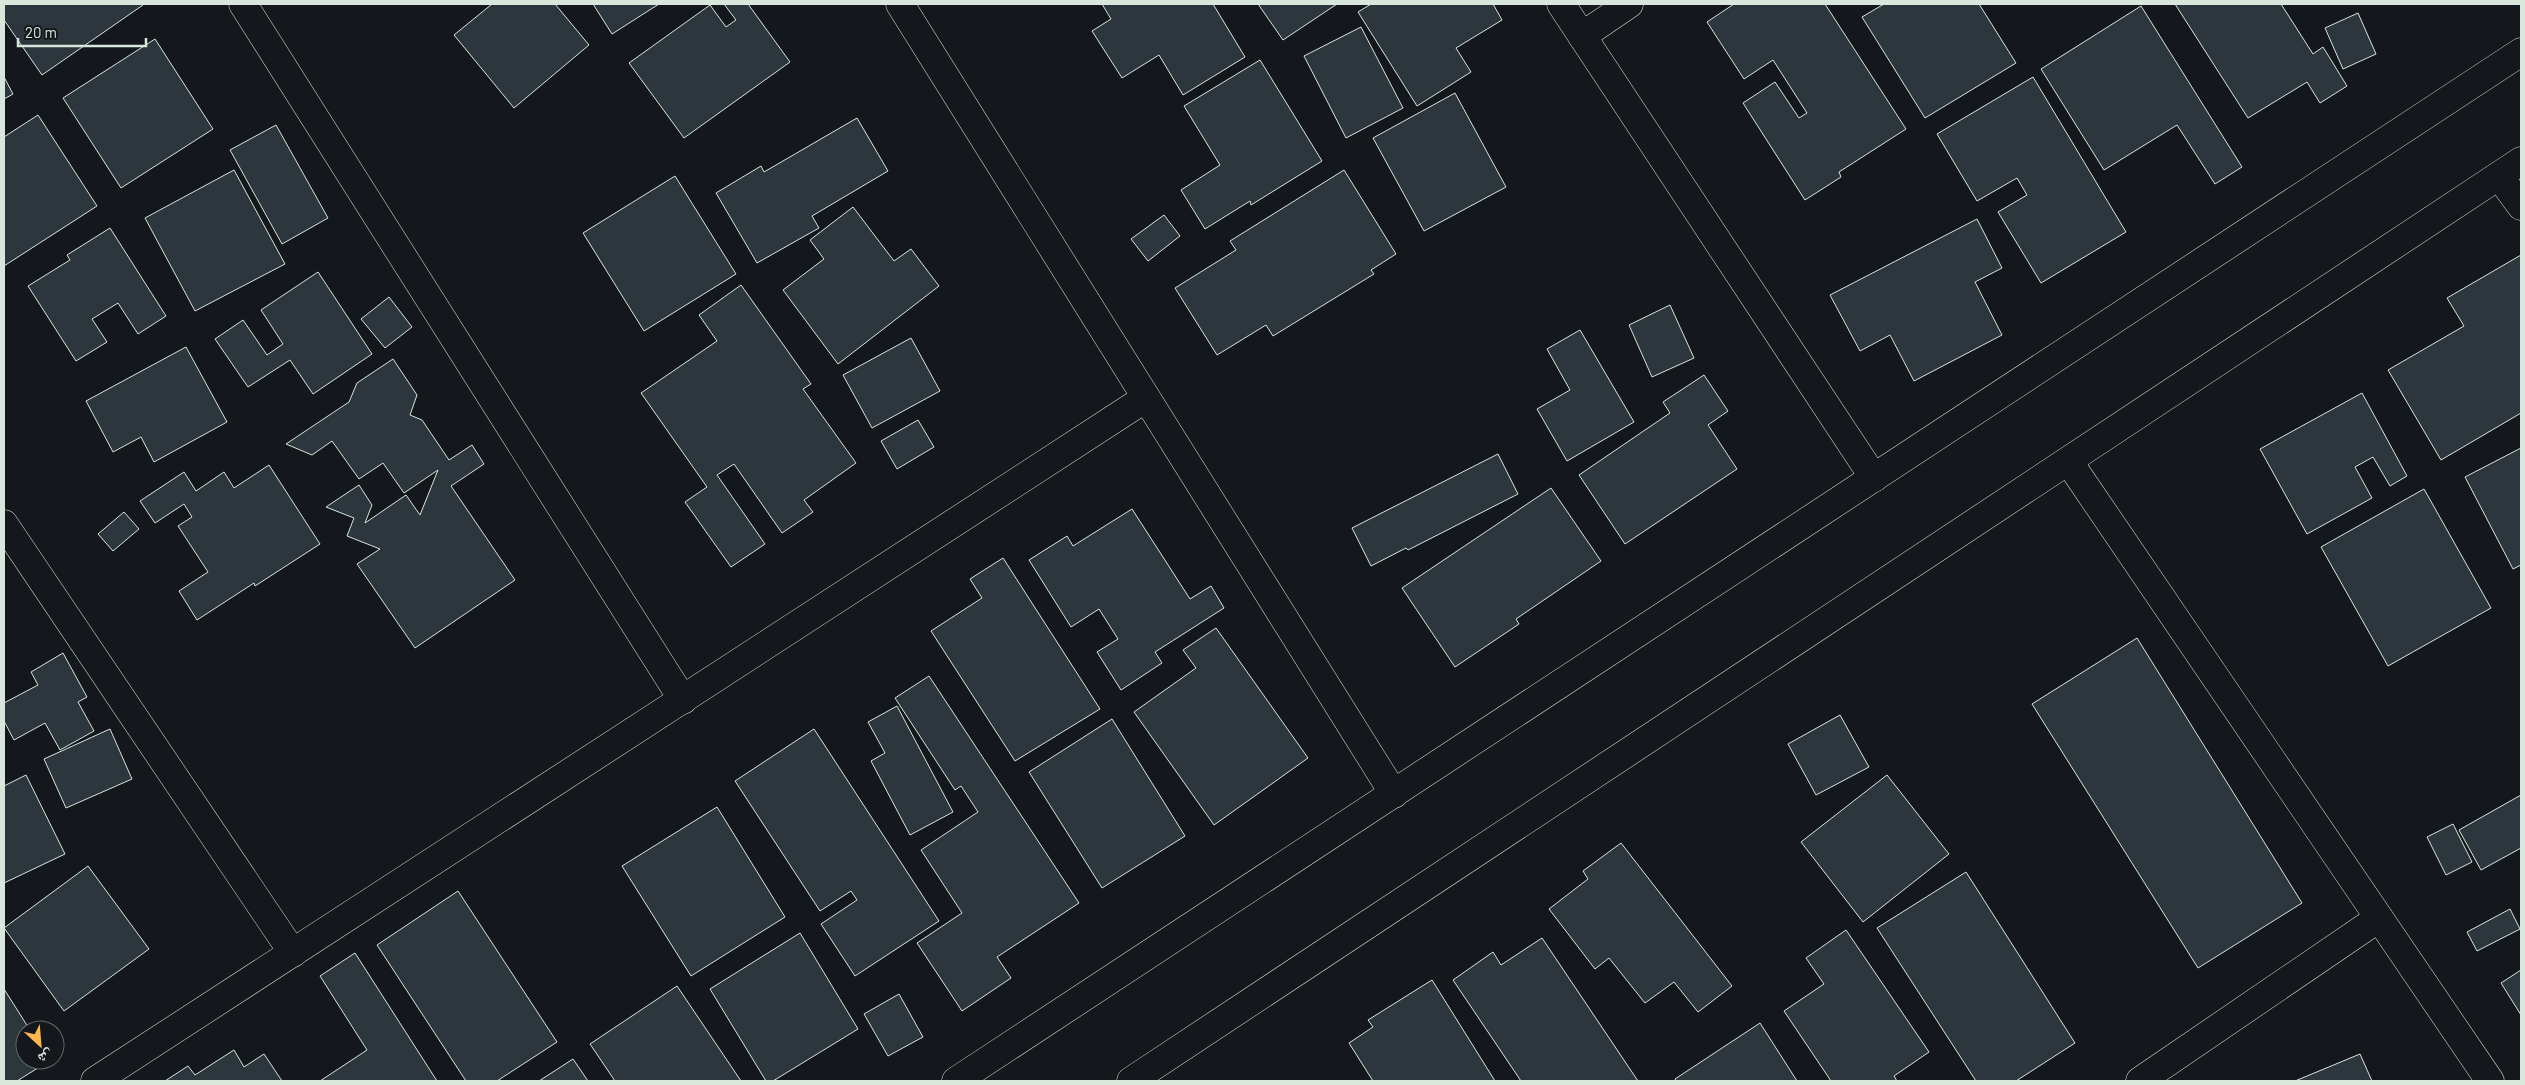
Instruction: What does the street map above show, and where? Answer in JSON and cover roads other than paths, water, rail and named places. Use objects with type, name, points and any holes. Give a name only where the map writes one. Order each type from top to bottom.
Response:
[{"type":"street","points":[[243,4],[682,700]]},
{"type":"street","points":[[900,4],[1394,794]]},
{"type":"street","points":[[1561,4],[1874,478]]},
{"type":"street","points":[[1582,36],[1629,4]]},
{"type":"street","points":[[956,1081],[2521,52]]},
{"type":"street","points":[[1131,1081],[2069,462],[2510,168],[2521,206]]},
{"type":"street","points":[[95,1081],[1146,398]]},
{"type":"street","points":[[2069,462],[2490,1081]]},
{"type":"street","points":[[4,524],[292,953]]},
{"type":"street","points":[[2140,1081],[2379,918]]}]
